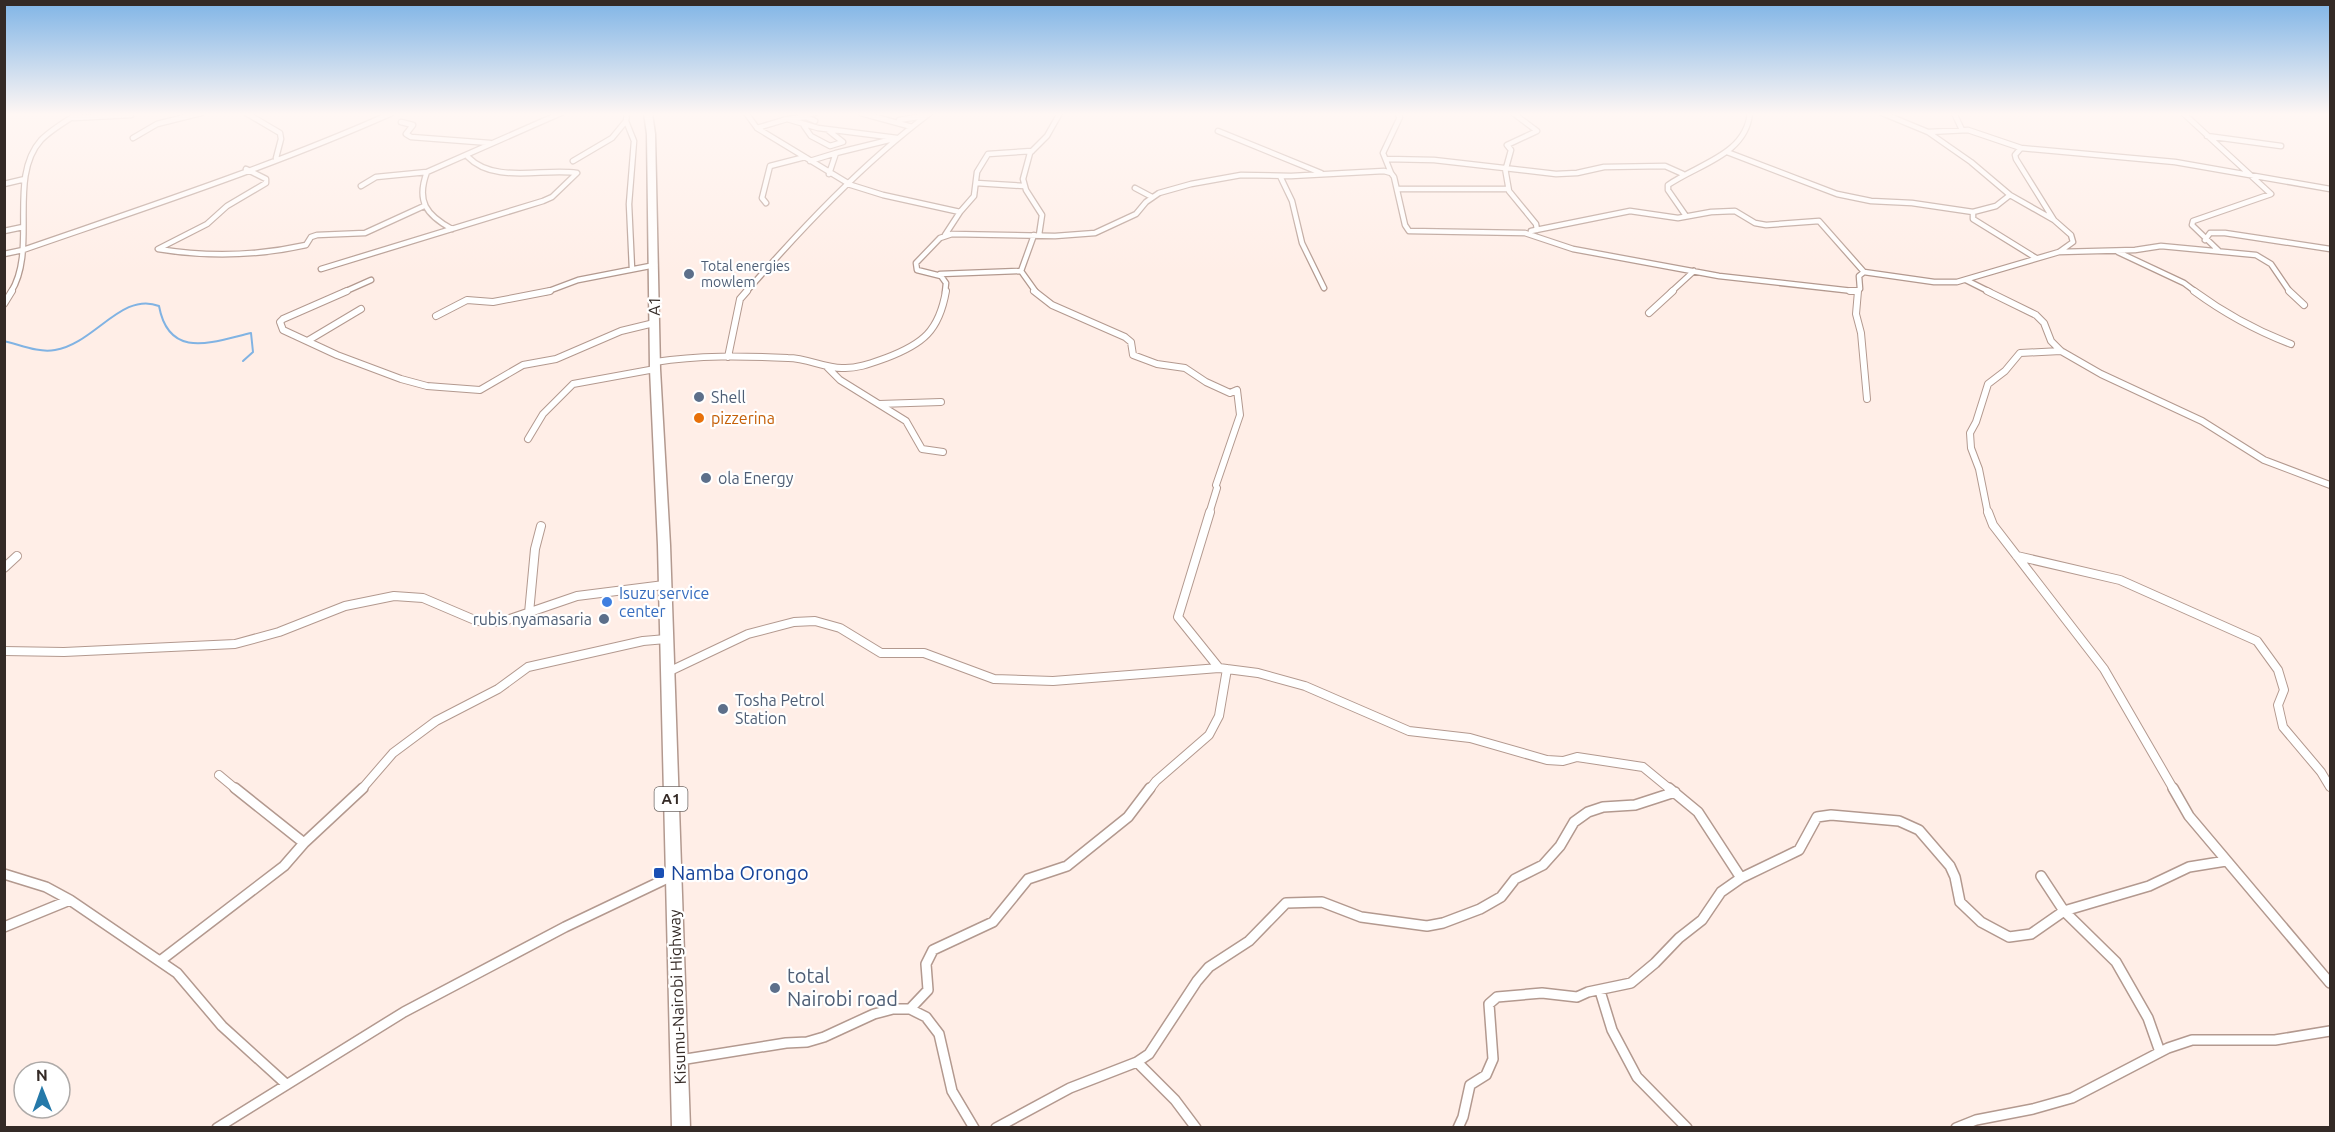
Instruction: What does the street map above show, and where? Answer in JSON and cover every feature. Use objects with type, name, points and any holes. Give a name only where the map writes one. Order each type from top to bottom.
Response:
[{"type":"highway","name":"A1","points":[[652,166],[655,366],[660,471]]},
{"type":"highway","name":"Kisumu-Nairobi Highway","points":[[660,471],[681,1128]]},
{"type":"street","points":[[4,304],[17,282],[23,250],[22,199],[25,179],[30,166]]},
{"type":"street","points":[[4,254],[23,250],[161,202],[255,166]]},
{"type":"street","points":[[361,186],[380,176],[427,172],[441,166]]},
{"type":"street","points":[[321,269],[543,201],[552,197],[577,172],[538,170],[499,172],[478,166]]},
{"type":"street","points":[[632,166],[630,204],[632,269]]},
{"type":"street","points":[[766,203],[762,198],[771,166]]},
{"type":"street","points":[[818,166],[851,185],[883,195],[960,212]]},
{"type":"street","points":[[829,174],[833,166]]},
{"type":"street","points":[[728,357],[735,313],[740,299],[782,251],[870,166]]},
{"type":"street","points":[[528,439],[543,414],[573,384],[655,366],[675,358],[800,358],[835,368],[848,368],[871,363],[920,343],[930,332],[940,313],[946,293],[945,279],[917,270],[916,264],[945,235],[974,196],[977,172],[981,166]]},
{"type":"street","points":[[1021,271],[1037,235],[1042,215],[1024,186],[1023,179],[1027,166]]},
{"type":"street","points":[[1303,166],[1323,174]]},
{"type":"street","points":[[1388,166],[1397,189],[1405,225],[1409,231],[1526,232],[1630,211],[1678,218],[1731,211],[1743,214],[1755,223],[1766,225],[1819,221],[1864,273]]},
{"type":"street","points":[[1486,166],[1556,174],[1577,173],[1604,167],[1646,168],[1655,166]]},
{"type":"street","points":[[1663,166],[1683,174]]},
{"type":"street","points":[[1686,216],[1668,187],[1683,174],[1699,166]]},
{"type":"street","points":[[1763,166],[1837,194],[1871,201],[1912,202],[1973,212],[1996,206],[2010,195]]},
{"type":"street","points":[[1976,166],[2010,195],[2054,220],[2071,235],[2073,242],[2059,252]]},
{"type":"street","points":[[2021,166],[2054,220]]},
{"type":"street","points":[[2197,166],[2249,173],[2331,189]]},
{"type":"street","points":[[2219,251],[2192,225],[2193,221],[2270,195],[2241,166]]},
{"type":"street","points":[[1505,168],[1508,189],[1536,224],[1536,230]]},
{"type":"street","points":[[246,169],[267,179],[266,183],[227,206],[207,224],[158,249],[238,254],[268,253],[306,245],[311,237],[317,235],[369,232],[424,206]]},
{"type":"street","points":[[945,235],[1082,234],[1106,229],[1136,213],[1152,197],[1178,187],[1232,177],[1380,170],[1391,173]]},
{"type":"street","points":[[427,172],[423,191],[424,206],[430,216],[452,229]]},
{"type":"street","points":[[1280,176],[1292,201],[1302,243],[1324,288]]},
{"type":"street","points":[[4,184],[25,179]]},
{"type":"street","points":[[976,183],[1024,186]]},
{"type":"street","points":[[1135,188],[1152,197]]},
{"type":"street","points":[[1397,189],[1508,189]]},
{"type":"street","points":[[1973,212],[1972,215],[1976,222],[2036,258]]},
{"type":"street","points":[[4,231],[23,227]]},
{"type":"street","points":[[1526,232],[1573,249],[1743,280],[1858,291]]},
{"type":"street","points":[[2205,240],[2210,233],[2225,233],[2331,249]]},
{"type":"street","points":[[1867,399],[1861,333],[1856,314],[1860,289],[1859,276],[1864,273],[1934,282],[1966,280],[1996,269],[2059,252],[2116,251],[2161,246],[2264,257],[2278,270],[2290,292],[2304,305]]},
{"type":"street","points":[[2116,251],[2184,284],[2212,304],[2267,335],[2291,344]]},
{"type":"street","points":[[436,316],[467,300],[493,302],[545,293],[578,280],[655,265]]},
{"type":"street","points":[[934,275],[1021,271]]},
{"type":"street","points":[[910,1009],[928,990],[926,972],[928,956],[933,950],[993,922],[1028,879],[1067,866],[1128,817],[1156,781],[1209,735],[1219,716],[1223,668],[1178,617],[1216,487],[1240,415],[1237,390],[1230,393],[1206,382],[1185,368],[1157,364],[1138,358],[1133,355],[1131,342],[1125,336],[1046,303],[1033,291],[1021,271]]},
{"type":"street","points":[[1649,313],[1694,271]]},
{"type":"street","points":[[371,280],[280,322],[287,332],[309,340],[337,355],[401,379],[427,386],[480,390],[523,365],[556,359],[621,331],[654,323]]},
{"type":"street","points":[[1966,280],[2036,315],[2044,323],[2051,341],[2061,351],[2118,382],[2202,421],[2264,460],[2331,485]]},
{"type":"street","points":[[309,340],[361,309]]},
{"type":"street","points":[[2061,351],[2031,351],[2018,355],[2005,371],[1988,384],[1976,422],[1970,433],[1971,448],[1979,469],[1988,514],[1993,525],[2104,669],[2189,816],[2331,983]]},
{"type":"street","points":[[823,363],[840,380],[906,421],[922,449],[944,452]]},
{"type":"street","points":[[879,405],[941,402]]},
{"type":"street","points":[[2320,481],[2331,491]]},
{"type":"street","points":[[529,613],[535,549],[541,525]]},
{"type":"street","points":[[4,568],[17,556]]},
{"type":"street","points":[[2017,556],[2120,580],[2257,641],[2278,670],[2284,690],[2278,705],[2283,727],[2331,787]]},
{"type":"street","points":[[4,651],[62,654],[166,645],[242,643],[265,637],[358,603],[401,596],[436,602],[466,617],[483,622],[504,622],[564,599],[588,593],[664,585]]},
{"type":"street","points":[[666,673],[716,646],[749,633],[808,621],[835,625],[882,653],[912,651],[929,654],[978,674],[1002,680],[1086,681],[1223,668],[1258,673],[1305,686],[1409,731],[1470,738],[1546,760],[1563,761],[1577,758],[1643,766],[1708,823],[1741,878]]},
{"type":"street","points":[[160,961],[284,866],[304,843],[368,783],[393,753],[457,709],[498,689],[519,672],[547,661],[643,641],[666,639]]},
{"type":"street","points":[[219,775],[304,843]]},
{"type":"street","points":[[996,1128],[1070,1088],[1137,1062],[1149,1054],[1197,981],[1209,967],[1249,941],[1274,913],[1287,903],[1322,902],[1361,917],[1427,926],[1443,923],[1480,909],[1501,897],[1515,879],[1544,864],[1560,846],[1574,822],[1587,812],[1603,807],[1635,805],[1675,792]]},
{"type":"street","points":[[1458,1128],[1463,1118],[1470,1085],[1487,1074],[1491,1062],[1494,1047],[1489,1004],[1492,1000],[1542,993],[1577,998],[1588,992],[1631,983],[1655,963],[1679,938],[1702,920],[1721,892],[1741,878],[1791,856],[1804,841],[1817,817],[1830,815],[1884,819],[1910,824],[1926,837],[1950,866],[1955,877],[1960,902],[1970,913],[1994,931],[2009,937],[2031,934],[2064,911],[2149,886],[2189,867],[2226,861]]},
{"type":"street","points":[[4,874],[46,887],[70,900],[177,973],[222,1026],[286,1084]]},
{"type":"street","points":[[217,1128],[404,1012],[565,927],[672,876]]},
{"type":"street","points":[[2042,876],[2064,911],[2116,962],[2148,1018],[2160,1052]]},
{"type":"street","points":[[4,927],[70,900]]},
{"type":"street","points":[[1600,991],[1612,1030],[1637,1077],[1687,1128]]},
{"type":"street","points":[[679,1060],[786,1043],[807,1042],[824,1037],[874,1014],[893,1009],[910,1009],[926,1017],[939,1034],[952,1091],[974,1128]]},
{"type":"street","points":[[1963,1126],[2072,1098],[2160,1052],[2192,1040],[2275,1040],[2331,1031]]},
{"type":"street","points":[[1137,1062],[1175,1100],[1196,1128]]},
{"type":"waterway","points":[[4,341],[36,350],[55,350],[69,346],[120,312],[146,303],[159,306],[164,323],[172,334],[182,341],[207,343],[251,333],[253,352],[243,361]]},
{"type":"place","name":"Total energies mowlem","points":[[689,274]]},
{"type":"place","name":"Shell","points":[[699,397]]},
{"type":"place","name":"pizzerina","points":[[699,418]]},
{"type":"place","name":"ola Energy","points":[[706,478]]},
{"type":"place","name":"Isuzu service center","points":[[607,602]]},
{"type":"place","name":"rubis nyamasaria","points":[[604,619]]},
{"type":"place","name":"Tosha Petrol Station","points":[[723,709]]},
{"type":"place","name":"Namba Orongo","points":[[659,873]]},
{"type":"place","name":"total Nairobi road","points":[[775,988]]}]
